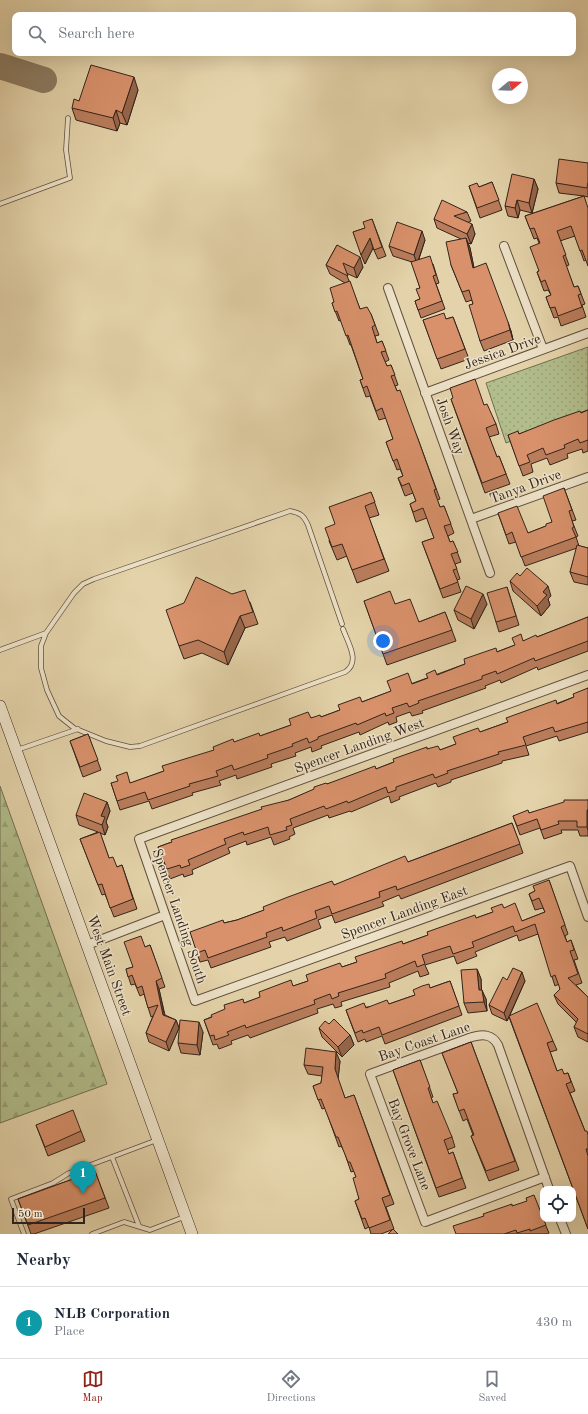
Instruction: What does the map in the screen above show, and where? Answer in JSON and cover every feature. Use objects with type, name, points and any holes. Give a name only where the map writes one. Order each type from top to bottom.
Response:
[{"type":"main road","name":"West Main Street","points":[[0,706],[192,1234]]},
{"type":"street","points":[[504,246],[543,349]]},
{"type":"street","name":"Josh Way","points":[[388,288],[490,573]]},
{"type":"street","name":"Jessica Drive","points":[[425,393],[588,333]]},
{"type":"street","name":"Tanya Drive","points":[[471,519],[588,478]]},
{"type":"street","name":"Spencer Landing West","points":[[139,839],[588,675]]},
{"type":"street","name":"Spencer Landing South","points":[[139,839],[195,1001]]},
{"type":"street","name":"Spencer Landing East","points":[[195,1001],[570,866],[588,917]]},
{"type":"street","points":[[87,945],[165,915]]},
{"type":"street","name":"Bay Coast Lane","points":[[370,1074],[472,1037],[488,1036],[496,1040],[545,1177]]},
{"type":"street","name":"Bay Grove Lane","points":[[370,1074],[425,1222],[545,1177]]},
{"type":"street","points":[[545,1177],[548,1186]]},
{"type":"street","points":[[561,1222],[566,1234]]},
{"type":"lane","points":[[0,204],[70,178],[66,150],[68,118]]},
{"type":"lane","points":[[290,511],[299,512],[304,517],[308,525],[354,660],[352,666],[345,672],[140,746],[121,746],[78,729],[65,722],[59,716],[47,690],[41,668],[41,646],[46,633],[74,593],[83,584],[94,578],[290,511]]},
{"type":"lane","points":[[0,650],[46,633]]},
{"type":"lane","points":[[16,750],[78,729]]},
{"type":"lane","points":[[24,1234],[11,1199],[53,1183],[69,1173],[158,1140]]},
{"type":"lane","points":[[112,1157],[139,1226]]},
{"type":"lane","points":[[92,1234],[124,1222],[150,1230],[185,1216]]},
{"type":"green space","points":[[588,347],[588,412],[506,443],[486,383]]},
{"type":"green space","points":[[0,786],[107,1084],[0,1123]]},
{"type":"building","points":[[91,65],[134,77],[122,113],[116,110],[113,118],[72,108],[74,99],[79,101]]},
{"type":"building","points":[[559,159],[588,163],[587,188],[556,183]]},
{"type":"building","points":[[512,174],[534,179],[529,203],[517,200],[515,208],[505,206]]},
{"type":"building","points":[[492,182],[499,200],[477,208],[469,186],[477,183],[479,187]]},
{"type":"building","points":[[584,196],[588,208],[588,266],[582,250],[580,251],[571,226],[557,231],[566,255],[563,256],[574,287],[578,286],[581,294],[578,295],[582,307],[558,316],[555,307],[550,308],[546,297],[551,295],[545,280],[541,282],[537,272],[539,271],[530,247],[540,243],[534,228],[530,229],[525,216]]},
{"type":"building","points":[[442,200],[467,212],[454,216],[472,224],[467,234],[434,219]]},
{"type":"building","points":[[372,219],[382,247],[374,250],[370,238],[361,255],[353,232],[365,228],[363,222]]},
{"type":"building","points":[[397,222],[422,231],[414,255],[389,246]]},
{"type":"building","points":[[466,238],[473,268],[486,263],[510,330],[480,341],[469,305],[473,304],[469,290],[462,292],[451,265],[446,242]]},
{"type":"building","points":[[337,245],[360,257],[354,268],[343,263],[348,276],[326,265]]},
{"type":"building","points":[[430,256],[436,275],[433,276],[442,301],[418,310],[415,301],[420,299],[416,289],[420,288],[411,262]]},
{"type":"building","points":[[350,281],[360,309],[367,307],[371,314],[375,325],[372,327],[377,343],[382,341],[386,351],[381,352],[387,366],[391,365],[395,375],[391,376],[397,391],[400,390],[436,489],[434,490],[440,507],[444,506],[451,524],[444,526],[450,542],[453,541],[458,552],[451,554],[457,569],[453,570],[458,582],[440,589],[422,542],[434,538],[423,508],[413,512],[410,504],[416,501],[409,483],[402,486],[398,478],[403,476],[397,459],[393,461],[386,442],[393,439],[382,408],[376,411],[367,386],[363,388],[360,380],[363,379],[348,335],[346,336],[337,311],[335,312],[332,303],[334,302],[330,288]]},
{"type":"building","points":[[444,313],[446,319],[453,317],[465,349],[437,359],[423,320]]},
{"type":"building","points":[[475,379],[484,405],[487,404],[496,424],[486,428],[497,457],[499,456],[506,474],[482,483],[451,399],[453,398],[450,388]]},
{"type":"building","points":[[588,410],[588,440],[580,443],[578,439],[564,445],[565,448],[546,455],[543,448],[527,455],[530,462],[519,466],[508,435],[518,431],[519,434],[554,420],[580,411],[581,413]]},
{"type":"building","points":[[564,488],[572,510],[569,511],[574,527],[572,528],[576,537],[521,557],[512,532],[506,535],[498,513],[517,506],[528,533],[552,522],[543,496]]},
{"type":"building","points":[[371,492],[375,502],[365,506],[384,559],[352,570],[342,544],[332,547],[325,528],[335,524],[329,507]]},
{"type":"building","points":[[577,545],[588,548],[588,577],[570,572]]},
{"type":"building","points":[[527,568],[548,586],[543,592],[547,595],[537,606],[510,581],[517,573],[520,576]]},
{"type":"building","points":[[196,577],[232,594],[245,590],[253,612],[240,616],[224,652],[198,640],[179,646],[166,610],[184,603]]},
{"type":"building","points":[[466,586],[483,594],[471,619],[454,610]]},
{"type":"building","points":[[507,587],[516,616],[496,622],[487,593]]},
{"type":"building","points":[[390,591],[395,604],[410,599],[419,622],[445,612],[452,630],[383,654],[364,601]]},
{"type":"building","points":[[588,617],[588,641],[535,661],[534,658],[497,674],[496,671],[482,676],[482,679],[418,701],[419,703],[409,707],[407,703],[392,708],[394,713],[386,716],[385,713],[357,725],[356,723],[318,737],[318,739],[309,743],[307,738],[292,744],[293,746],[267,755],[268,758],[234,770],[232,765],[216,771],[218,776],[189,784],[190,786],[148,800],[145,792],[117,801],[111,783],[118,781],[116,776],[127,772],[130,783],[164,771],[162,766],[214,750],[213,747],[233,739],[234,742],[259,733],[260,736],[291,725],[289,719],[308,712],[311,718],[320,715],[321,717],[340,710],[338,705],[360,697],[362,702],[391,691],[387,681],[408,673],[412,684],[428,678],[426,674],[435,670],[437,675],[465,664],[464,659],[496,648],[497,652],[515,645],[512,638],[521,634],[523,641]]},
{"type":"building","points":[[588,688],[588,722],[555,732],[553,727],[523,737],[526,745],[498,752],[499,754],[447,771],[448,773],[435,778],[433,774],[396,787],[396,790],[388,793],[386,787],[348,803],[347,801],[326,809],[324,806],[290,819],[292,825],[286,827],[287,830],[270,835],[268,827],[244,835],[243,832],[224,839],[226,844],[188,860],[190,865],[181,868],[180,865],[167,869],[158,847],[172,842],[171,840],[262,809],[261,807],[289,800],[314,789],[314,787],[327,784],[375,766],[376,769],[394,762],[393,759],[427,747],[427,749],[438,746],[440,750],[456,744],[453,737],[478,728],[480,732],[508,722],[506,718],[556,700],[557,704],[574,697],[573,694]]},
{"type":"building","points":[[88,734],[98,760],[80,767],[70,741]]},
{"type":"building","points":[[84,793],[107,802],[101,816],[105,817],[102,825],[76,815]]},
{"type":"building","points":[[564,800],[588,800],[587,827],[577,827],[577,821],[558,821],[559,824],[541,830],[537,819],[517,826],[513,816],[528,810],[529,813],[564,802]]},
{"type":"building","points":[[512,823],[520,844],[397,890],[396,886],[379,892],[380,897],[332,914],[329,906],[315,911],[317,918],[283,931],[282,927],[266,933],[267,937],[208,958],[205,950],[197,953],[190,932],[223,920],[224,923],[237,920],[264,910],[263,907],[332,881],[334,885],[405,856],[408,862]]},
{"type":"building","points":[[100,832],[109,858],[113,857],[117,867],[122,865],[133,899],[110,908],[102,884],[98,885],[80,839]]},
{"type":"building","points":[[549,880],[565,925],[561,927],[567,942],[571,940],[574,950],[570,951],[578,974],[568,978],[588,997],[588,1034],[574,1027],[578,1019],[554,995],[560,989],[555,975],[551,977],[535,924],[515,932],[513,926],[472,942],[474,947],[453,954],[450,946],[422,955],[425,964],[417,967],[415,961],[385,974],[386,978],[338,993],[339,996],[332,999],[330,994],[314,1000],[315,1004],[246,1028],[245,1025],[227,1032],[229,1035],[215,1040],[214,1035],[210,1036],[204,1020],[225,1009],[224,1005],[243,999],[244,1003],[260,997],[259,992],[291,980],[293,986],[308,981],[306,975],[340,963],[342,967],[357,962],[355,957],[402,941],[403,944],[428,935],[427,932],[475,915],[476,918],[493,912],[491,908],[502,904],[504,908],[515,903],[522,921],[545,912],[539,898],[532,901],[529,894],[535,891],[533,886]]},
{"type":"building","points":[[141,936],[145,947],[150,945],[162,978],[156,981],[163,1015],[176,1020],[166,1042],[146,1033],[158,1005],[148,1008],[142,986],[137,988],[132,975],[128,977],[126,969],[133,967],[124,942]]},
{"type":"building","points":[[513,968],[522,972],[504,1013],[489,1005],[503,977],[507,980]]},
{"type":"building","points":[[477,969],[479,990],[482,990],[484,1002],[464,1003],[461,970]]},
{"type":"building","points":[[450,981],[459,1006],[382,1035],[379,1027],[363,1033],[362,1030],[355,1033],[346,1010],[364,1003],[366,1008],[387,1000],[389,1004],[415,995],[413,990],[422,986],[429,984],[430,988]]},
{"type":"building","points":[[537,1003],[553,1041],[547,1043],[557,1071],[562,1069],[564,1074],[568,1073],[571,1082],[566,1084],[588,1135],[588,1149],[586,1149],[588,1156],[588,1229],[576,1197],[576,1186],[572,1186],[509,1016]]},
{"type":"building","points":[[334,1019],[350,1035],[338,1047],[319,1028],[325,1021],[329,1024]]},
{"type":"building","points":[[180,1020],[199,1022],[197,1045],[178,1043]]},
{"type":"building","points":[[471,1042],[515,1161],[486,1171],[471,1136],[474,1135],[464,1109],[459,1111],[453,1094],[458,1093],[442,1053]]},
{"type":"building","points":[[306,1048],[336,1052],[335,1069],[345,1098],[354,1095],[390,1195],[382,1198],[390,1220],[369,1228],[365,1218],[362,1219],[355,1201],[359,1199],[353,1178],[356,1177],[338,1137],[336,1137],[321,1099],[318,1100],[313,1086],[321,1083],[323,1067],[304,1065]]},
{"type":"building","points":[[420,1060],[430,1087],[428,1088],[433,1103],[437,1101],[452,1137],[444,1140],[449,1154],[453,1152],[462,1178],[436,1188],[393,1070]]},
{"type":"building","points":[[73,1110],[81,1131],[45,1147],[36,1125]]},
{"type":"building","points":[[95,1171],[105,1198],[28,1225],[18,1199]]},
{"type":"building","points":[[534,1195],[540,1210],[540,1222],[545,1222],[546,1225],[530,1231],[530,1229],[517,1233],[516,1230],[504,1234],[456,1234],[453,1226],[484,1216],[483,1214],[512,1204],[512,1206],[527,1201],[526,1198]]},
{"type":"building","points":[[393,1229],[398,1234],[388,1234]]},
{"type":"taxiway","points":[[0,66],[44,80]]},
{"type":"place","name":"NLB Corporation","points":[[83,1194]]}]
